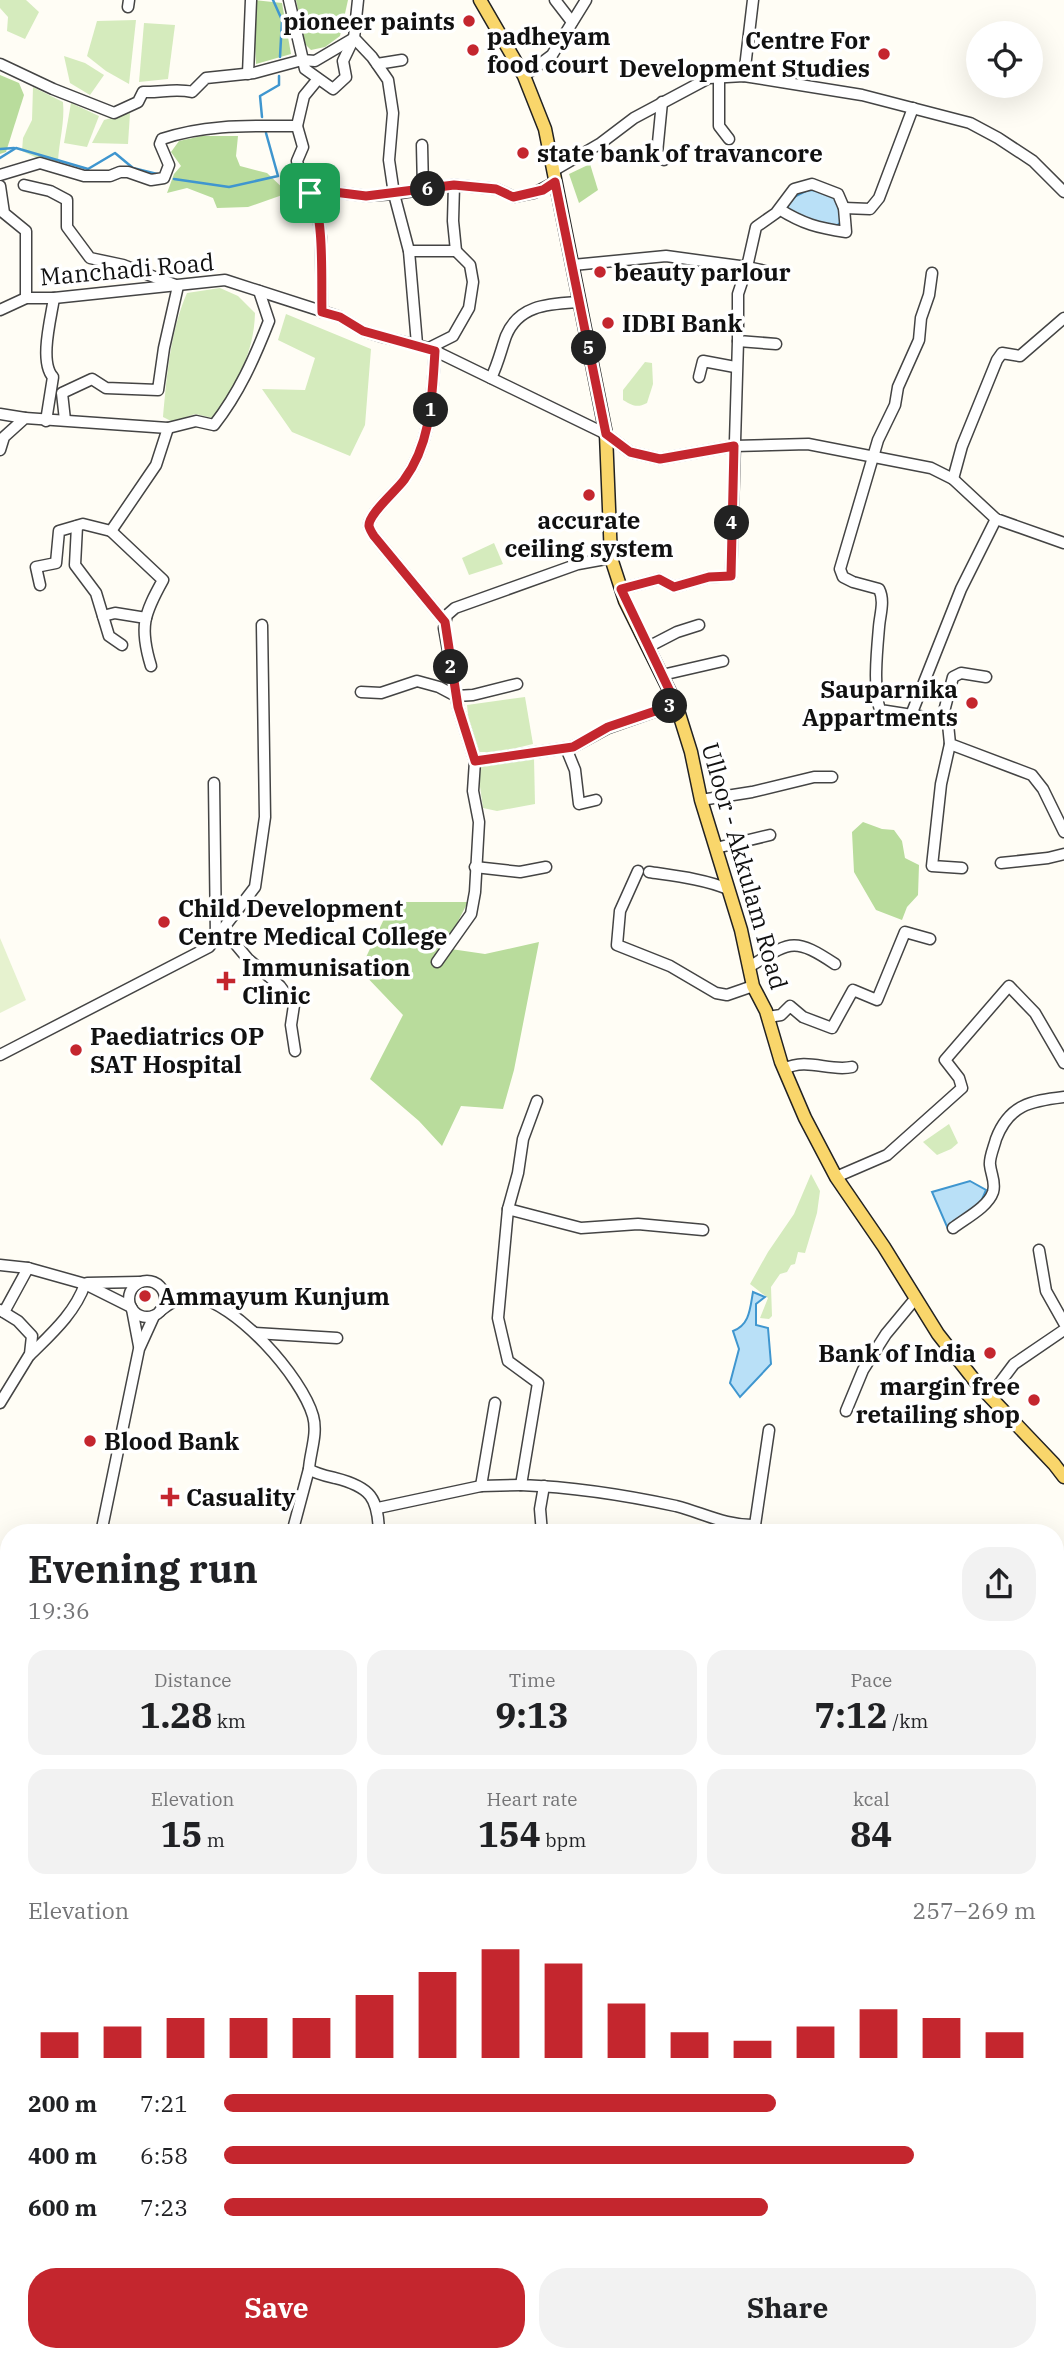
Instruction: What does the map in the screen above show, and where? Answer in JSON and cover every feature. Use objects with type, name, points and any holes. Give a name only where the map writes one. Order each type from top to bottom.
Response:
[{"type":"main road","name":"Ulloor - Akkulam Road","points":[[480,0],[524,76],[545,129],[606,434],[611,558],[621,589],[676,704],[753,986],[768,1017],[783,1069],[836,1177],[904,1277],[915,1299],[958,1360],[1064,1477]]},
{"type":"street","points":[[248,74],[251,0]]},
{"type":"street","points":[[289,0],[305,69],[333,89],[346,77],[343,61],[354,38],[358,0]]},
{"type":"street","points":[[555,0],[572,22]]},
{"type":"street","points":[[524,76],[552,55],[586,0]]},
{"type":"street","points":[[744,76],[753,0]]},
{"type":"street","points":[[0,64],[114,113],[138,102],[142,92],[157,93],[176,89],[192,92],[206,78],[248,74],[302,60],[315,61],[354,38]]},
{"type":"street","points":[[354,38],[388,80],[393,113],[389,160],[394,194],[410,251],[416,344]]},
{"type":"street","points":[[374,60],[402,60]]},
{"type":"street","points":[[310,193],[326,191],[366,196],[454,185],[496,189],[513,197],[543,190],[554,177],[634,118],[662,102],[709,78],[744,76],[862,95],[970,123],[1033,161],[1064,192]]},
{"type":"street","points":[[719,78],[719,126],[729,139]]},
{"type":"street","points":[[318,79],[300,104],[297,126],[303,147],[296,161],[303,185],[316,199],[321,238],[322,312]]},
{"type":"street","points":[[662,102],[657,153],[664,160]]},
{"type":"street","points":[[844,208],[870,209],[879,198],[913,108]]},
{"type":"street","points":[[0,175],[40,163],[85,176],[110,176],[128,172],[151,180],[164,178],[169,166],[160,144],[162,139],[185,131],[216,127],[297,126]]},
{"type":"street","points":[[422,145],[423,189]]},
{"type":"street","points":[[621,589],[659,579],[674,587],[709,577],[731,576],[738,294],[756,227],[779,209],[794,189],[812,184],[838,194],[844,208],[846,232],[816,228],[779,209]]},
{"type":"street","points":[[24,185],[50,191],[67,200],[67,227],[90,258],[124,265],[178,286],[158,390],[106,388],[92,379],[62,393],[65,420]]},
{"type":"street","points":[[445,622],[374,536],[369,526],[371,517],[405,479],[428,427],[433,397],[432,349],[453,336],[469,308],[473,282],[470,265],[456,251],[454,185]]},
{"type":"street","points":[[0,186],[4,213],[26,231],[26,298]]},
{"type":"street","points":[[410,251],[456,251]]},
{"type":"street","points":[[573,265],[666,256],[779,274]]},
{"type":"street","points":[[932,273],[929,295],[921,318],[919,340],[898,387],[895,405],[878,440],[840,569],[843,577],[879,589],[883,597],[879,625],[880,710],[942,719],[948,724],[950,744],[941,784],[932,866],[962,868]]},
{"type":"street","name":"Manchadi Road","points":[[0,310],[26,298],[54,298],[225,280],[340,317],[363,331],[432,349],[606,434],[630,452],[660,459],[734,446],[808,444],[931,468],[953,479]]},
{"type":"street","points":[[258,291],[269,321]]},
{"type":"street","points":[[46,421],[53,385],[53,377],[48,371],[46,360],[54,298]]},
{"type":"street","points":[[0,414],[46,421],[168,428],[196,421],[214,425],[250,372],[269,321],[282,299]]},
{"type":"street","points":[[491,378],[507,333],[527,304],[580,302]]},
{"type":"street","points":[[1064,318],[1020,356],[1002,354],[997,360],[962,446],[953,479],[996,519],[1064,543]]},
{"type":"street","points":[[738,341],[776,344]]},
{"type":"street","points":[[699,377],[703,361],[735,367]]},
{"type":"street","points":[[0,450],[4,437],[24,418]]},
{"type":"street","points":[[111,531],[156,465],[168,428]]},
{"type":"street","points":[[911,715],[961,590],[996,519]]},
{"type":"street","points":[[40,585],[36,566],[56,563],[59,531],[83,524],[111,531],[163,580],[147,609],[143,640],[151,666]]},
{"type":"street","points":[[76,526],[75,565],[96,593],[109,636],[122,645]]},
{"type":"street","points":[[437,962],[471,914],[475,896],[479,822],[473,791],[475,761],[456,696],[445,622],[449,611],[578,564],[611,558]]},
{"type":"street","points":[[103,616],[115,613],[146,618]]},
{"type":"street","points":[[0,1055],[209,947],[256,887],[265,817],[262,625]]},
{"type":"street","points":[[648,647],[677,632],[699,625]]},
{"type":"street","points":[[662,675],[723,661]]},
{"type":"street","points":[[942,719],[953,677],[961,673],[986,677]]},
{"type":"street","points":[[360,692],[381,693],[417,681],[439,687],[456,696],[473,695],[517,684]]},
{"type":"street","points":[[475,761],[573,747],[608,727],[676,704]]},
{"type":"street","points":[[950,744],[1032,775],[1043,789],[1064,832]]},
{"type":"street","points":[[566,748],[575,770],[579,804],[596,800]]},
{"type":"street","points":[[701,800],[752,792],[814,777],[832,778]]},
{"type":"street","points":[[214,783],[214,917],[220,933],[280,986],[295,1005],[291,1024],[295,1051]]},
{"type":"street","points":[[716,848],[770,835]]},
{"type":"street","points":[[1001,863],[1064,854]]},
{"type":"street","points":[[475,867],[520,872],[546,866]]},
{"type":"street","points":[[728,889],[712,882],[702,883],[643,872],[620,911],[617,945],[670,966],[716,993],[727,995],[753,986]]},
{"type":"street","points":[[768,1017],[781,1015],[790,1006],[803,1017],[832,1028],[853,990],[877,1000],[905,932],[930,939]]},
{"type":"street","points":[[749,967],[773,952],[796,944],[810,947],[835,964]]},
{"type":"street","points":[[836,1177],[887,1155],[962,1088],[959,1077],[945,1059],[1009,986],[1035,1013],[1064,1063]]},
{"type":"street","points":[[783,1069],[796,1063],[823,1064],[843,1069],[852,1067]]},
{"type":"street","points":[[953,1228],[989,1200],[994,1190],[995,1180],[989,1163],[1000,1128],[1010,1113],[1017,1108],[1064,1097]]},
{"type":"street","points":[[521,1485],[538,1383],[508,1361],[498,1318],[508,1209],[518,1173],[523,1139],[537,1101]]},
{"type":"street","points":[[508,1209],[581,1228],[638,1224],[703,1230]]},
{"type":"street","points":[[1038,1250],[1046,1291],[1064,1323]]},
{"type":"street","points":[[0,1265],[28,1268],[85,1284],[132,1308],[138,1315],[157,1314],[178,1298],[194,1297],[219,1306],[255,1333],[291,1373],[309,1406],[314,1427],[309,1469],[294,1524]]},
{"type":"street","points":[[28,1268],[2,1311],[18,1321],[32,1336],[29,1356]]},
{"type":"street","points":[[85,1284],[147,1280],[157,1283],[164,1291],[165,1302],[139,1349],[103,1524]]},
{"type":"street","points":[[139,1282],[129,1294],[139,1349]]},
{"type":"street","points":[[0,1404],[29,1356],[67,1315],[80,1298],[85,1284]]},
{"type":"street","points":[[846,1411],[869,1361],[886,1334],[915,1299]]},
{"type":"street","points":[[990,1396],[1014,1364],[1064,1329]]},
{"type":"street","points":[[255,1333],[337,1338]]},
{"type":"street","points":[[481,1486],[495,1403]]},
{"type":"street","points":[[756,1524],[769,1430]]},
{"type":"street","points":[[309,1469],[355,1485],[372,1497],[378,1508],[379,1524]]},
{"type":"street","points":[[378,1508],[481,1486],[544,1486],[577,1488],[679,1507],[733,1524]]},
{"type":"street","points":[[541,1524],[540,1509],[544,1486]]},
{"type":"green space","points":[[0,0],[26,0],[39,12],[25,39],[7,31],[8,17],[0,8]]},
{"type":"green space","points":[[253,0],[282,3],[291,54],[256,64]]},
{"type":"green space","points":[[296,0],[348,0],[340,36],[325,47],[311,50],[305,44]]},
{"type":"green space","points":[[136,20],[129,84],[87,56],[97,21]]},
{"type":"green space","points":[[144,23],[175,25],[168,79],[139,82]]},
{"type":"green space","points":[[64,56],[85,63],[104,75],[90,95],[70,83]]},
{"type":"green space","points":[[0,75],[19,83],[24,95],[6,152],[0,154]]},
{"type":"green space","points":[[33,87],[63,102],[58,162],[37,158],[22,151],[23,138],[32,120]]},
{"type":"green space","points":[[71,103],[99,116],[87,147],[64,143]]},
{"type":"green space","points":[[130,113],[128,144],[92,143],[104,120]]},
{"type":"green space","points":[[202,136],[238,136],[236,156],[240,166],[267,173],[288,193],[248,207],[217,208],[213,198],[187,188],[167,193],[174,174],[181,166],[171,152],[179,141]]},
{"type":"green space","points":[[590,164],[598,190],[579,203],[569,174]]},
{"type":"green space","points":[[220,288],[238,296],[255,313],[247,355],[236,381],[213,418],[195,414],[173,422],[163,417],[170,354],[181,308],[187,293]]},
{"type":"green space","points":[[286,314],[371,349],[365,425],[350,456],[292,432],[262,389],[305,390],[315,358],[278,340]]},
{"type":"green space","points":[[645,362],[652,363],[653,384],[647,403],[635,406],[623,400],[623,390]]},
{"type":"green space","points":[[494,543],[503,564],[469,575],[462,558]]},
{"type":"green space","points":[[525,697],[533,744],[500,752],[477,752],[467,705]]},
{"type":"green space","points":[[534,758],[535,804],[497,811],[483,808],[477,765]]},
{"type":"green space","points":[[863,822],[894,830],[902,841],[905,858],[919,865],[918,895],[907,907],[902,920],[876,910],[854,872],[852,832]]},
{"type":"green space","points":[[392,902],[468,902],[444,948],[485,954],[539,942],[514,1070],[503,1109],[461,1106],[442,1146],[419,1121],[370,1079],[403,1015],[360,970]]},
{"type":"green space","points":[[0,938],[26,1000],[0,1013]]},
{"type":"green space","points":[[949,1124],[958,1143],[937,1155],[923,1142]]},
{"type":"green space","points":[[811,1174],[820,1191],[817,1213],[805,1253],[798,1252],[795,1264],[791,1265],[787,1272],[780,1274],[771,1287],[772,1316],[769,1319],[760,1318],[768,1298],[750,1284],[794,1214]]},
{"type":"water","points":[[808,190],[824,191],[841,202],[842,221],[832,230],[784,213],[792,198]]},
{"type":"water","points":[[970,1181],[986,1190],[978,1209],[948,1229],[932,1192]]},
{"type":"water","points":[[753,1292],[765,1297],[756,1304],[756,1325],[768,1328],[771,1364],[740,1397],[730,1383],[739,1349],[733,1331],[746,1320]]},
{"type":"waterway","points":[[273,0],[282,20],[280,57]]},
{"type":"waterway","points":[[262,117],[260,96],[279,85],[279,76]]},
{"type":"waterway","points":[[174,179],[229,187],[278,176],[266,133]]},
{"type":"waterway","points":[[0,149],[14,148]]},
{"type":"waterway","points":[[0,158],[16,148],[88,169],[115,153],[133,168],[157,174]]},
{"type":"place","name":"pioneer paints","points":[[469,21]]},
{"type":"place","name":"padheyam food court","points":[[473,50]]},
{"type":"place","name":"Centre For Development Studies","points":[[884,54]]},
{"type":"place","name":"state bank of travancore","points":[[523,153]]},
{"type":"place","name":"beauty parlour","points":[[600,272]]},
{"type":"place","name":"IDBI Bank","points":[[608,323]]},
{"type":"place","name":"accurate ceiling system","points":[[589,495]]},
{"type":"place","name":"Sauparnika Appartments","points":[[972,703]]},
{"type":"place","name":"Child Development Centre Medical College","points":[[164,922]]},
{"type":"place","name":"Immunisation Clinic","points":[[226,981]]},
{"type":"place","name":"Paediatrics OP SAT Hospital","points":[[76,1050]]},
{"type":"place","name":"Ammayum Kunjum","points":[[145,1296]]},
{"type":"place","name":"Bank of India","points":[[990,1353]]},
{"type":"place","name":"margin free retailing shop","points":[[1034,1400]]},
{"type":"place","name":"Blood Bank","points":[[90,1441]]},
{"type":"place","name":"Casuality","points":[[170,1497]]},
{"type":"route","points":[[555,182],[606,434],[630,452],[660,459],[734,446],[731,576],[709,577],[674,587],[659,579],[621,589],[676,704],[608,727],[573,747],[475,761],[458,707],[445,622],[374,536],[369,526],[371,517],[411,469],[428,427],[433,397],[435,351],[363,331],[340,317],[322,312],[321,238],[316,199],[310,193],[326,191],[366,196],[454,185],[496,189],[513,197],[543,190],[555,182]]}]
